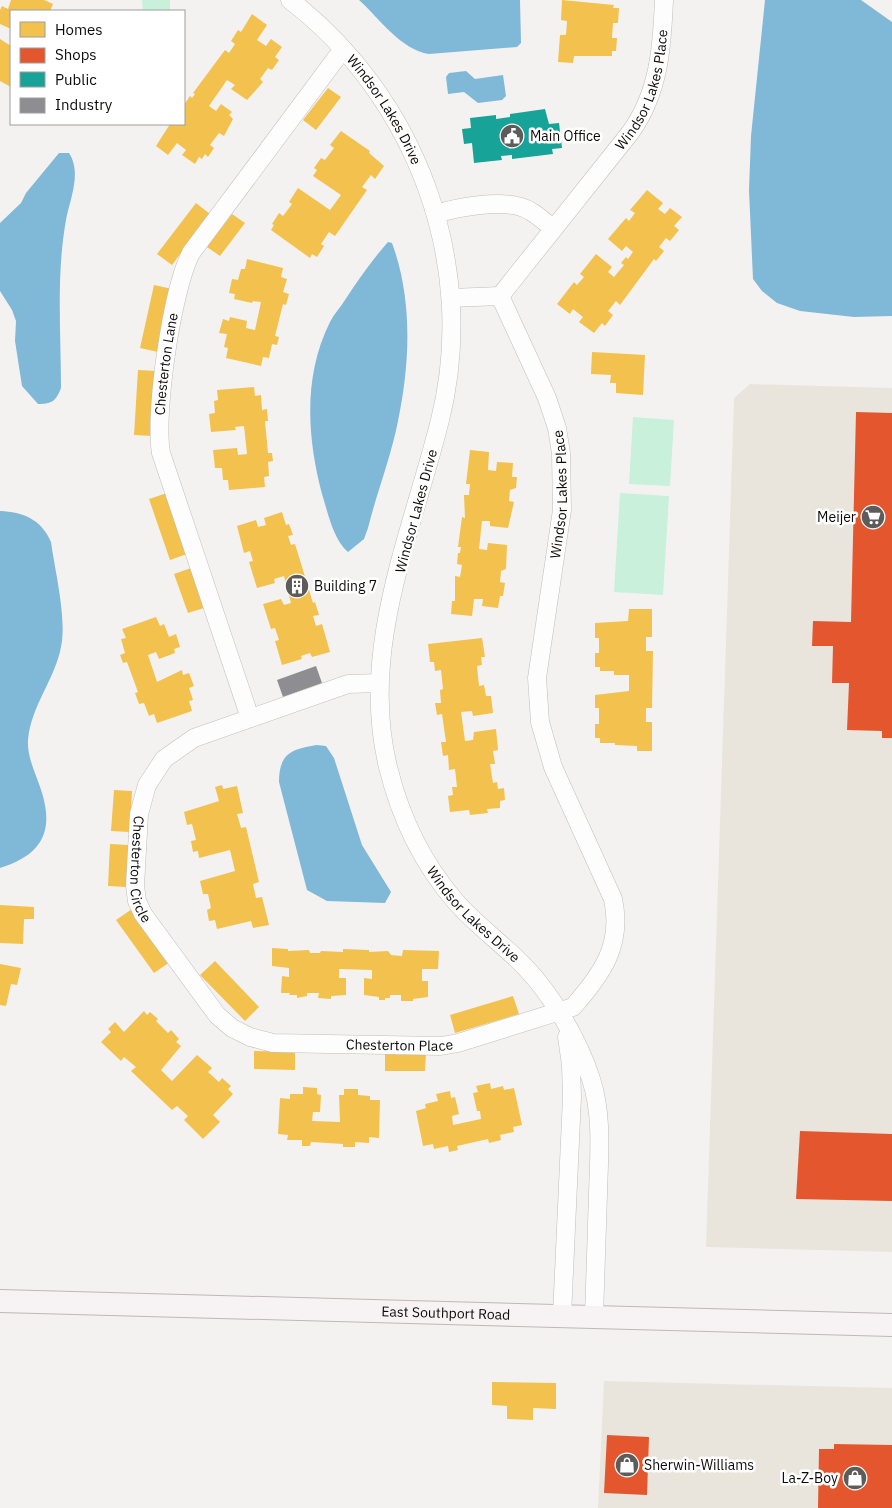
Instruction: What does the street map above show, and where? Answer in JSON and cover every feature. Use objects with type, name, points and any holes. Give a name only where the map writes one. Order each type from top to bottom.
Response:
[{"type":"main road","name":"East Southport Road","points":[[0,1301],[892,1325]]},
{"type":"street","name":"Windsor Lakes Drive","points":[[290,0],[343,48],[379,93],[418,162],[436,214],[444,245],[451,298],[450,358],[444,402],[386,622],[379,683],[381,729],[389,770],[404,818],[426,860],[448,892],[469,917],[536,979],[580,1052],[591,1078],[600,1125],[594,1317]]},
{"type":"street","name":"Windsor Lakes Place","points":[[558,1013],[573,1007],[583,998],[598,975],[613,945],[616,916],[613,898],[548,756],[540,722],[538,670],[562,510],[561,453],[557,428],[547,398],[500,296],[632,129],[650,96],[661,53],[664,0]]},
{"type":"street","name":"Chesterton Lane","points":[[250,718],[161,454],[159,436],[165,362],[182,274],[191,253],[343,48]]},
{"type":"street","points":[[436,214],[461,206],[516,206],[532,212],[553,228]]},
{"type":"street","points":[[451,298],[500,296]]},
{"type":"street","name":"Chesterton Circle","points":[[238,1031],[215,1012],[143,914],[137,901],[135,886],[141,802],[156,769],[167,756],[194,738],[348,684],[379,683]]},
{"type":"street","name":"Windsor Lakes Drive","points":[[558,1013],[566,1034],[571,1065],[572,1097],[562,1316]]},
{"type":"street","name":"Chesterton Place","points":[[238,1031],[250,1037],[273,1043],[441,1046],[558,1013]]},
{"type":"shaded area","points":[[750,384],[892,388],[892,1252],[706,1247],[734,398]]},
{"type":"shaded area","points":[[604,1381],[892,1388],[892,1508],[598,1508]]},
{"type":"green space","points":[[142,0],[170,0],[170,10],[143,10]]},
{"type":"green space","points":[[633,417],[674,420],[670,486],[629,484]]},
{"type":"green space","points":[[620,493],[669,496],[663,595],[614,592]]},
{"type":"water","points":[[359,0],[520,0],[521,43],[517,47],[429,54],[419,51],[400,40]]},
{"type":"water","points":[[765,0],[861,0],[892,22],[892,316],[854,317],[800,311],[777,303],[762,291],[753,279],[749,190],[751,136]]},
{"type":"water","points":[[466,71],[475,79],[503,75],[506,96],[502,100],[478,103],[464,92],[448,94],[446,77],[449,73]]},
{"type":"water","points":[[59,153],[69,153],[75,169],[74,186],[66,220],[61,262],[61,388],[53,401],[38,404],[22,386],[15,341],[16,321],[12,310],[0,291],[0,223],[21,203],[26,193]]},
{"type":"water","points":[[388,242],[392,243],[399,265],[406,309],[407,354],[405,377],[395,434],[368,528],[364,539],[348,552],[338,540],[332,525],[317,472],[311,429],[312,385],[321,343],[333,316],[365,270]]},
{"type":"water","points":[[0,511],[24,515],[37,522],[47,534],[51,542],[63,623],[58,659],[38,704],[28,740],[30,757],[44,799],[46,826],[43,837],[37,847],[16,862],[0,868]]},
{"type":"water","points":[[317,745],[326,746],[334,758],[362,845],[391,892],[385,903],[327,901],[307,890],[279,782],[281,765],[288,754]]},
{"type":"building: Homes","points":[[11,0],[44,0],[53,4],[50,10],[10,10],[10,29],[0,24],[0,10],[2,6],[8,9]]},
{"type":"building: Homes","points":[[562,0],[614,5],[613,8],[619,8],[618,23],[613,23],[612,38],[617,38],[616,51],[612,51],[612,56],[574,56],[573,63],[558,62],[560,35],[566,35],[567,21],[561,20]]},
{"type":"building: Homes","points":[[252,14],[267,25],[257,40],[266,46],[271,39],[282,47],[275,57],[279,60],[272,70],[268,68],[260,79],[263,82],[247,100],[231,89],[235,85],[227,80],[209,106],[216,111],[221,104],[232,112],[229,115],[233,119],[224,136],[219,133],[210,145],[214,148],[208,157],[205,154],[202,159],[199,157],[195,164],[182,155],[186,150],[177,143],[168,155],[156,146],[169,125],[185,125],[185,104],[190,96],[192,98],[195,94],[193,93],[225,50],[229,53],[235,44],[231,41],[238,30],[241,32]]},
{"type":"building: Homes","points":[[0,39],[10,45],[10,86],[0,81]]},
{"type":"building: Homes","points":[[328,88],[341,97],[316,130],[303,120]]},
{"type":"building: Homes","points":[[341,131],[370,151],[369,153],[384,166],[375,179],[371,175],[362,187],[367,190],[335,236],[329,232],[321,244],[324,246],[317,257],[312,254],[310,258],[271,230],[274,225],[272,224],[279,213],[283,216],[292,204],[289,202],[298,188],[330,210],[341,195],[313,176],[317,170],[314,168],[321,158],[325,160],[334,148],[330,145]]},
{"type":"building: Homes","points":[[647,190],[663,203],[658,209],[665,214],[670,208],[682,217],[674,226],[679,230],[670,241],[666,238],[659,247],[664,251],[656,261],[654,259],[620,305],[616,301],[608,311],[613,315],[605,326],[602,323],[594,333],[579,322],[583,317],[573,309],[570,314],[557,304],[574,282],[577,285],[584,277],[580,274],[596,254],[612,267],[608,272],[614,277],[624,265],[621,263],[626,257],[628,259],[633,252],[626,246],[622,251],[608,239],[626,218],[629,221],[635,213],[630,210]]},
{"type":"building: Homes","points":[[196,203],[210,214],[172,265],[157,254]]},
{"type":"building: Homes","points":[[232,214],[245,223],[220,256],[207,247]]},
{"type":"building: Homes","points":[[247,259],[283,268],[281,277],[287,279],[283,292],[289,294],[286,305],[283,304],[275,336],[279,337],[277,345],[272,344],[269,358],[263,357],[261,366],[226,358],[228,348],[224,347],[227,334],[219,333],[223,319],[229,321],[230,317],[247,321],[246,328],[255,330],[261,302],[253,301],[252,303],[234,299],[235,294],[229,293],[232,279],[238,280],[241,269],[245,269]]},
{"type":"building: Homes","points":[[154,285],[172,289],[158,352],[140,348]]},
{"type":"building: Homes","points":[[592,352],[645,355],[643,395],[616,393],[616,383],[610,383],[611,375],[591,374]]},
{"type":"building: Homes","points":[[138,370],[156,371],[152,436],[134,435]]},
{"type":"building: Homes","points":[[254,387],[255,396],[261,395],[262,410],[267,409],[268,421],[265,421],[268,453],[272,453],[273,461],[268,462],[269,476],[264,477],[265,487],[229,490],[228,480],[223,480],[222,468],[215,468],[213,450],[237,448],[238,455],[247,454],[244,426],[235,427],[236,430],[211,432],[209,414],[215,413],[214,401],[218,400],[217,390]]},
{"type":"building: Homes","points":[[470,450],[489,452],[488,470],[496,471],[497,462],[513,463],[512,477],[517,477],[516,488],[510,490],[509,501],[514,502],[508,528],[490,526],[490,521],[482,521],[479,549],[487,550],[488,543],[507,545],[506,569],[501,571],[500,582],[505,583],[503,596],[500,596],[498,608],[482,606],[483,599],[474,599],[472,616],[451,614],[452,601],[455,601],[455,576],[460,577],[462,565],[457,564],[458,553],[460,553],[461,547],[458,547],[462,517],[465,518],[464,495],[469,495],[470,484],[466,484]]},
{"type":"building: Homes","points":[[167,493],[187,554],[170,560],[149,499]]},
{"type":"building: Homes","name":"Building 7","points":[[282,512],[286,525],[289,524],[293,535],[288,536],[291,545],[295,544],[313,603],[315,602],[319,615],[313,616],[316,626],[322,624],[330,652],[312,657],[310,653],[301,656],[302,659],[282,665],[275,641],[279,640],[275,628],[271,629],[263,604],[281,599],[284,605],[291,603],[284,576],[274,579],[275,583],[257,588],[249,562],[253,561],[250,551],[244,553],[237,526],[256,520],[258,527],[266,525],[264,518]]},
{"type":"building: Homes","points":[[191,568],[204,608],[188,613],[174,574]]},
{"type":"building: Homes","points":[[629,609],[652,609],[652,637],[646,637],[646,651],[653,651],[652,708],[646,708],[646,722],[652,722],[652,751],[637,751],[637,746],[600,743],[600,738],[595,738],[595,724],[599,724],[599,708],[595,708],[595,695],[629,691],[629,675],[614,675],[614,671],[600,671],[600,667],[595,667],[595,653],[599,653],[599,638],[595,638],[595,623],[628,621]]},
{"type":"building: Homes","points":[[156,617],[160,626],[164,624],[169,637],[176,634],[180,647],[174,649],[175,653],[159,659],[156,652],[148,655],[157,682],[182,670],[183,675],[189,673],[194,686],[189,688],[193,700],[189,701],[192,711],[157,723],[154,714],[149,716],[144,703],[139,704],[135,693],[138,692],[127,662],[123,663],[120,655],[125,653],[121,639],[126,638],[122,629]]},
{"type":"building: Homes","points":[[482,638],[485,657],[481,657],[482,665],[477,666],[479,686],[484,685],[486,696],[491,696],[493,713],[473,716],[472,711],[461,712],[465,741],[473,740],[474,732],[496,729],[498,750],[493,751],[495,764],[490,764],[493,783],[497,782],[498,789],[504,788],[505,800],[500,801],[500,808],[487,809],[488,813],[470,815],[469,810],[450,812],[448,796],[453,795],[452,787],[457,787],[455,769],[449,770],[448,755],[443,756],[441,742],[446,742],[442,714],[437,715],[435,703],[441,703],[440,690],[443,689],[441,670],[435,671],[434,662],[430,662],[428,644]]},
{"type":"building: Homes","points":[[222,785],[223,789],[237,786],[243,813],[237,814],[241,828],[246,827],[259,882],[253,884],[256,898],[262,897],[269,925],[253,928],[251,921],[217,929],[215,920],[209,921],[207,910],[211,908],[208,894],[203,894],[200,881],[235,871],[230,850],[199,858],[198,851],[193,852],[191,841],[196,840],[192,824],[187,825],[184,812],[219,801],[215,787]]},
{"type":"building: Homes","points":[[114,790],[132,791],[130,832],[111,831]]},
{"type":"building: Homes","points":[[110,844],[129,845],[126,887],[108,886]]},
{"type":"building: Homes","points":[[0,905],[34,907],[34,919],[24,919],[23,944],[0,943]]},
{"type":"building: Homes","points":[[132,909],[170,962],[154,973],[116,920]]},
{"type":"building: Homes","points":[[272,948],[288,949],[288,951],[309,950],[310,953],[320,953],[321,951],[343,952],[343,949],[369,950],[369,952],[388,951],[391,955],[402,956],[403,950],[439,951],[438,969],[422,969],[422,981],[428,981],[428,997],[413,999],[413,1001],[401,1001],[401,995],[390,995],[390,998],[379,1000],[379,997],[364,995],[364,978],[372,979],[372,970],[339,969],[339,978],[346,978],[346,995],[331,996],[331,999],[318,998],[319,993],[307,993],[307,996],[297,998],[297,995],[281,993],[282,976],[289,977],[289,968],[272,966]]},
{"type":"building: Homes","points":[[215,961],[259,1007],[245,1021],[200,975]]},
{"type":"building: Homes","points":[[0,964],[21,968],[17,985],[11,984],[6,1006],[0,1005]]},
{"type":"building: Homes","points":[[513,996],[519,1014],[455,1033],[450,1015]]},
{"type":"building: Homes","points":[[144,1011],[147,1015],[150,1012],[158,1019],[156,1021],[168,1033],[171,1030],[179,1039],[176,1042],[181,1046],[161,1070],[172,1081],[197,1055],[212,1068],[208,1072],[219,1082],[222,1078],[231,1086],[228,1089],[233,1094],[213,1115],[220,1122],[203,1139],[184,1120],[188,1116],[177,1106],[172,1110],[131,1071],[136,1067],[124,1057],[121,1061],[101,1042],[111,1032],[108,1029],[115,1022],[124,1032]]},
{"type":"building: Homes","points":[[254,1051],[295,1052],[295,1070],[254,1069]]},
{"type":"building: Homes","points":[[385,1053],[426,1053],[425,1071],[385,1071]]},
{"type":"building: Homes","points":[[490,1083],[491,1089],[503,1086],[504,1090],[514,1088],[522,1125],[513,1127],[514,1132],[500,1135],[501,1140],[489,1143],[488,1139],[457,1146],[458,1150],[449,1152],[448,1146],[434,1149],[433,1144],[423,1146],[416,1111],[426,1108],[425,1104],[438,1101],[436,1094],[450,1091],[451,1098],[455,1097],[459,1114],[452,1116],[453,1125],[481,1119],[473,1093],[478,1092],[476,1086]]},
{"type":"building: Homes","points":[[303,1087],[317,1088],[317,1094],[321,1095],[320,1112],[313,1112],[312,1121],[340,1122],[339,1095],[344,1095],[344,1089],[358,1089],[358,1095],[370,1096],[370,1100],[380,1100],[379,1138],[369,1137],[369,1143],[355,1142],[355,1147],[343,1147],[343,1144],[311,1142],[310,1146],[302,1146],[302,1140],[287,1140],[288,1135],[278,1134],[280,1098],[290,1099],[290,1094],[303,1094]]},
{"type":"building: Homes","points":[[492,1382],[556,1383],[556,1409],[533,1408],[533,1420],[507,1419],[507,1406],[492,1405]]},
{"type":"building: Shops","name":"Meijer","points":[[856,412],[892,413],[892,738],[882,738],[882,731],[847,730],[849,683],[832,683],[833,646],[812,646],[813,621],[851,622]]},
{"type":"building: Shops","points":[[800,1131],[892,1134],[892,1201],[796,1199]]},
{"type":"building: Shops","name":"Sherwin-Williams","points":[[607,1435],[649,1437],[647,1495],[604,1493]]},
{"type":"building: Shops","name":"La-Z-Boy","points":[[834,1444],[892,1445],[892,1508],[818,1508],[819,1449],[834,1449]]},
{"type":"building: Public","name":"Main Office","points":[[545,109],[549,124],[559,123],[562,148],[552,149],[553,154],[512,159],[512,155],[501,156],[502,160],[474,163],[472,143],[464,144],[462,129],[471,128],[470,118],[496,115],[496,119],[510,117],[510,114]]},
{"type":"building: Industry","points":[[316,666],[322,683],[283,697],[277,680]]},
{"type":"place","name":"Main Office","points":[[512,136]]},
{"type":"place","name":"Meijer","points":[[873,517]]},
{"type":"place","name":"Building 7","points":[[297,586]]},
{"type":"place","name":"Sherwin-Williams","points":[[627,1465]]},
{"type":"place","name":"La-Z-Boy","points":[[855,1478]]}]
